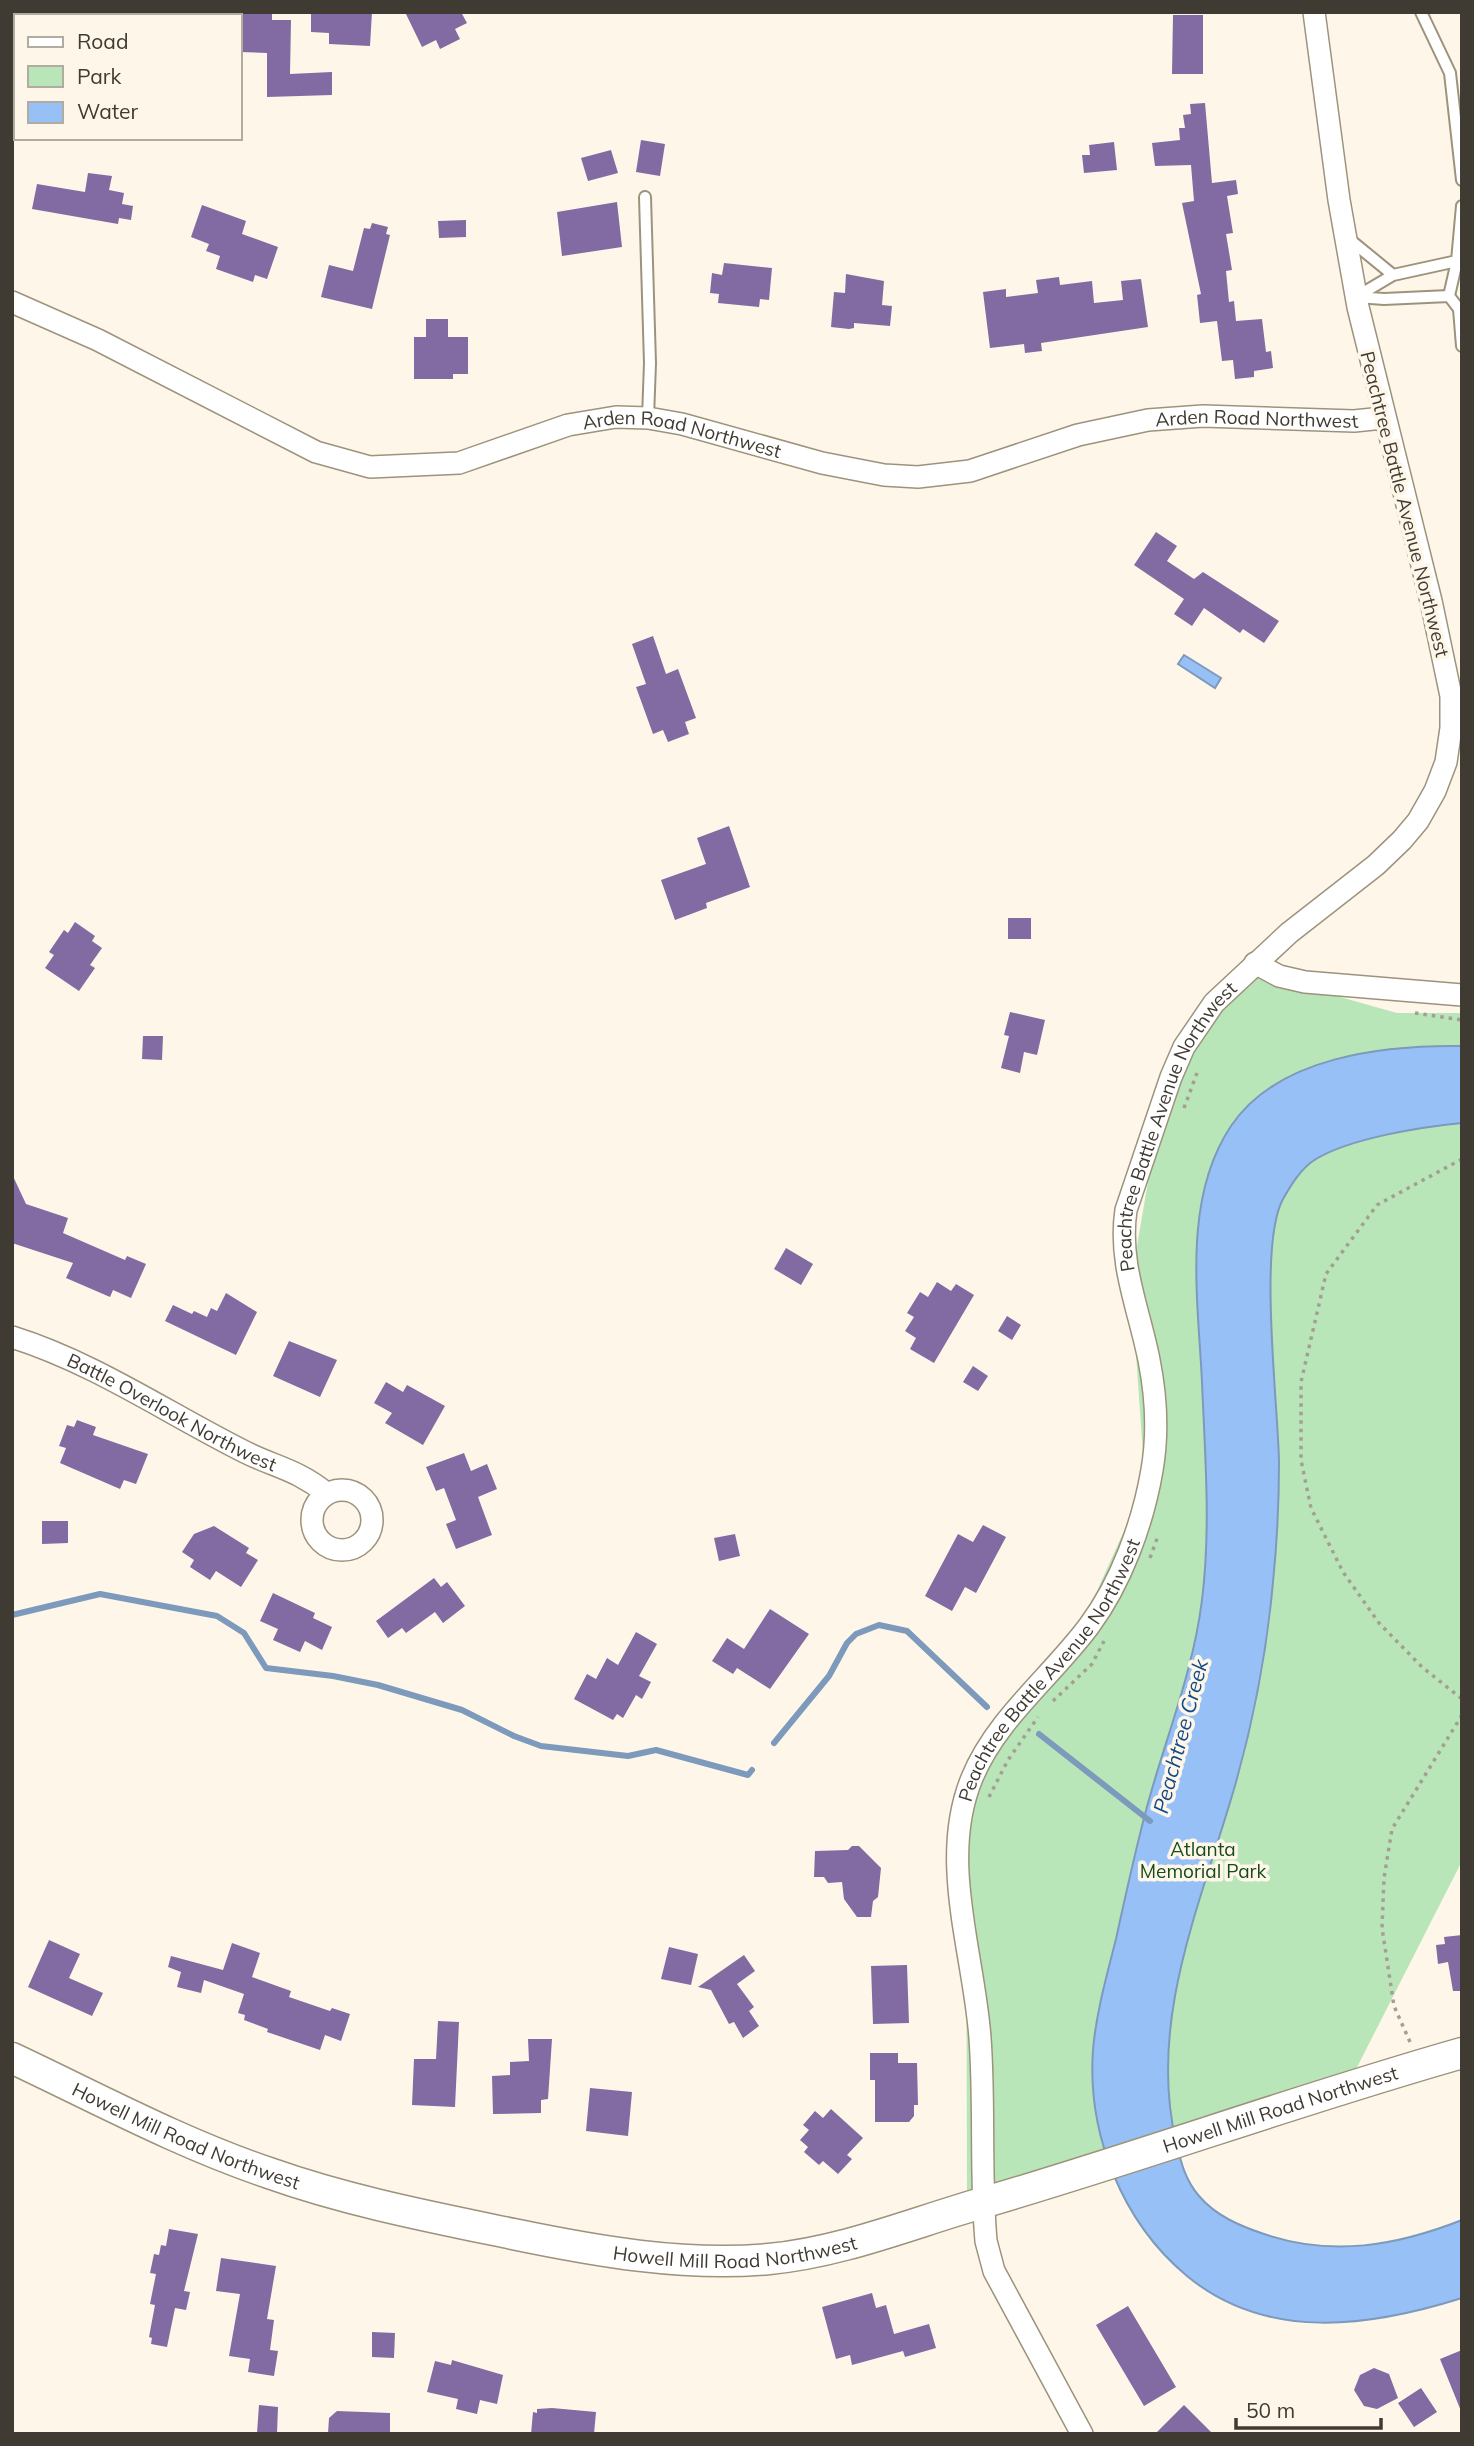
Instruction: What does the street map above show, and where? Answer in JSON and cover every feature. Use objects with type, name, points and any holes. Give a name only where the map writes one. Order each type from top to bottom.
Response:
[{"type":"main road","name":"Howell Mill Road Northwest","points":[[12,2058],[187,2142],[271,2174],[409,2212],[565,2245],[693,2260],[770,2259],[844,2246],[1036,2189],[1254,2116],[1462,2053]]},
{"type":"street","name":"Peachtree Battle Avenue Northwest","points":[[1082,2434],[994,2271],[986,2241],[982,2203],[980,2039],[957,1866],[960,1812],[973,1776],[997,1736],[1100,1609],[1138,1526],[1152,1469],[1155,1409],[1149,1362],[1124,1261],[1126,1210],[1184,1047],[1213,1003],[1255,963],[1376,865],[1418,821],[1435,791],[1446,762],[1456,696],[1383,418],[1356,297],[1314,12]]},
{"type":"street","name":"Arden Road Northwest","points":[[12,302],[98,340],[316,452],[370,467],[459,463],[568,425],[616,417],[648,418],[682,424],[822,463],[884,475],[918,477],[970,471],[1078,435],[1148,420],[1203,416],[1354,421],[1383,418]]},
{"type":"street","points":[[1255,963],[1279,976],[1305,982],[1462,995]]},
{"type":"street","name":"Battle Overlook Northwest","points":[[12,1337],[86,1366],[246,1453],[306,1476],[326,1493]]},
{"type":"lane","points":[[1420,12],[1450,73],[1462,180]]},
{"type":"lane","points":[[645,197],[648,418]]},
{"type":"lane","points":[[1449,296],[1457,281],[1462,206]]},
{"type":"lane","points":[[1346,237],[1393,275]]},
{"type":"lane","points":[[1356,297],[1393,275],[1457,261]]},
{"type":"lane","points":[[1356,297],[1384,299],[1449,296]]},
{"type":"lane","points":[[1449,296],[1459,309],[1462,346]]},
{"type":"path","points":[[1462,1159],[1377,1205],[1326,1274],[1301,1382],[1301,1460],[1311,1508],[1342,1572],[1379,1623],[1422,1667],[1462,1699]]},
{"type":"path","points":[[1415,2054],[1394,2006],[1382,1928],[1384,1878],[1392,1829],[1462,1715]]},
{"type":"green space","name":"Atlanta Memorial Park","points":[[1258,974],[1397,1013],[1462,1013],[1462,1861],[1349,2083],[967,2199],[966,1804],[1093,1600],[1145,1484],[1131,1281],[1168,1065]]},
{"type":"water","points":[[1184,655],[1221,678],[1215,688],[1178,664]]},
{"type":"water","name":"Peachtree Creek","points":[[1462,1046],[1462,1123],[1367,1139],[1316,1159],[1293,1183],[1283,1199],[1276,1221],[1270,1287],[1279,1492],[1267,1633],[1243,1758],[1183,1959],[1168,2050],[1169,2096],[1180,2157],[1190,2184],[1213,2209],[1237,2224],[1264,2234],[1289,2241],[1339,2247],[1388,2242],[1462,2220],[1462,2298],[1391,2316],[1356,2321],[1320,2323],[1285,2320],[1251,2311],[1218,2297],[1187,2276],[1144,2230],[1113,2174],[1096,2113],[1093,2082],[1094,2036],[1102,1994],[1155,1777],[1192,1652],[1202,1600],[1207,1519],[1196,1284],[1199,1217],[1205,1185],[1231,1126],[1251,1102],[1276,1084],[1335,1059],[1367,1052]]},
{"type":"building","points":[[272,12],[272,20],[291,20],[290,74],[332,72],[332,95],[267,97],[267,53],[242,52],[240,14]]},
{"type":"building","points":[[372,12],[370,46],[329,44],[329,33],[311,32],[311,13]]},
{"type":"building","points":[[405,12],[461,12],[467,23],[455,29],[460,39],[440,49],[436,40],[422,47]]},
{"type":"building","points":[[1173,15],[1203,15],[1203,74],[1172,74]]},
{"type":"building","points":[[1205,103],[1212,183],[1236,180],[1238,194],[1227,196],[1233,233],[1226,234],[1232,270],[1226,271],[1229,302],[1234,301],[1236,321],[1262,319],[1266,352],[1271,351],[1273,368],[1254,371],[1254,377],[1235,379],[1233,360],[1222,361],[1217,321],[1200,323],[1197,295],[1201,294],[1182,203],[1194,201],[1191,165],[1155,166],[1152,143],[1180,140],[1179,128],[1185,128],[1183,115],[1191,114],[1190,104]]},
{"type":"building","points":[[641,140],[665,144],[660,176],[636,172]]},
{"type":"building","points":[[1114,142],[1117,170],[1084,173],[1082,155],[1090,155],[1089,145]]},
{"type":"building","points":[[611,150],[618,173],[588,181],[581,158]]},
{"type":"building","points":[[88,173],[112,176],[109,190],[124,193],[122,204],[133,206],[131,220],[119,218],[118,224],[32,209],[37,184],[85,192]]},
{"type":"building","points":[[617,202],[622,247],[562,256],[557,212]]},
{"type":"building","points":[[202,205],[246,221],[242,234],[278,247],[267,279],[255,275],[253,282],[216,269],[220,256],[206,251],[209,244],[191,237]]},
{"type":"building","points":[[466,220],[466,237],[439,238],[438,221]]},
{"type":"building","points":[[372,223],[388,227],[386,234],[390,235],[372,309],[321,297],[329,265],[353,271],[364,228],[370,229]]},
{"type":"building","points":[[724,263],[772,268],[769,300],[760,299],[759,307],[718,303],[719,294],[710,293],[712,273],[722,275]]},
{"type":"building","points":[[846,274],[884,281],[882,305],[892,306],[890,326],[854,323],[854,328],[849,329],[831,327],[834,292],[845,293]]},
{"type":"building","points":[[1059,277],[1060,285],[1092,281],[1094,303],[1123,300],[1121,281],[1141,279],[1148,327],[1041,343],[1042,351],[1025,353],[1024,344],[990,348],[983,292],[1006,289],[1006,297],[1038,293],[1036,280]]},
{"type":"building","points":[[426,319],[448,319],[448,337],[468,337],[468,374],[453,374],[453,379],[414,379],[414,337],[426,337]]},
{"type":"building","points":[[1156,532],[1177,546],[1167,561],[1194,579],[1203,572],[1279,621],[1264,643],[1243,629],[1240,633],[1204,608],[1192,626],[1174,614],[1184,599],[1134,565]]},
{"type":"building","points":[[653,636],[666,674],[678,669],[696,718],[685,722],[689,734],[668,742],[663,730],[653,734],[636,687],[646,684],[632,644]]},
{"type":"building","points":[[729,826],[750,887],[706,903],[707,908],[675,920],[661,880],[706,864],[697,838]]},
{"type":"building","points":[[1008,918],[1031,918],[1031,939],[1008,939]]},
{"type":"building","points":[[75,922],[95,936],[92,941],[102,948],[90,965],[95,968],[79,991],[45,968],[54,955],[49,952],[64,930],[68,933]]},
{"type":"building","points":[[1010,1012],[1045,1020],[1037,1055],[1024,1052],[1020,1073],[1001,1068],[1009,1036],[1004,1035]]},
{"type":"building","points":[[143,1036],[163,1036],[162,1060],[142,1059]]},
{"type":"building","points":[[12,1174],[26,1204],[68,1218],[63,1233],[125,1260],[127,1256],[146,1264],[131,1298],[113,1290],[110,1297],[66,1278],[73,1263],[12,1243]]},
{"type":"building","points":[[786,1248],[813,1264],[801,1285],[774,1269]]},
{"type":"building","points":[[937,1282],[951,1291],[956,1284],[974,1295],[934,1363],[910,1349],[916,1338],[905,1331],[914,1317],[907,1313],[920,1292],[928,1297]]},
{"type":"building","points":[[226,1293],[257,1312],[236,1355],[165,1321],[173,1305],[192,1314],[194,1311],[207,1317],[211,1308],[217,1311]]},
{"type":"building","points":[[1007,1316],[1021,1325],[1012,1340],[998,1331]]},
{"type":"building","points":[[289,1341],[337,1360],[320,1397],[273,1376]]},
{"type":"building","points":[[973,1366],[988,1376],[978,1391],[963,1382]]},
{"type":"building","points":[[386,1382],[403,1392],[407,1385],[445,1406],[423,1445],[385,1423],[392,1413],[374,1403]]},
{"type":"building","points":[[77,1420],[96,1427],[93,1435],[148,1454],[136,1484],[124,1480],[120,1489],[60,1463],[66,1448],[59,1446],[67,1425],[74,1427]]},
{"type":"building","points":[[464,1453],[471,1471],[487,1464],[497,1489],[478,1497],[492,1535],[456,1549],[446,1524],[456,1520],[444,1488],[436,1491],[426,1467]]},
{"type":"building","points":[[42,1521],[68,1521],[68,1543],[42,1544]]},
{"type":"building","points":[[983,1525],[1006,1537],[976,1593],[965,1587],[952,1611],[925,1596],[958,1534],[973,1542]]},
{"type":"building","points":[[214,1526],[249,1548],[246,1553],[258,1560],[241,1587],[216,1571],[210,1580],[190,1567],[194,1560],[182,1552],[194,1534]]},
{"type":"building","points":[[735,1534],[740,1556],[719,1561],[714,1538]]},
{"type":"building","points":[[434,1578],[441,1587],[447,1582],[465,1606],[443,1623],[435,1612],[406,1633],[402,1628],[388,1638],[376,1621]]},
{"type":"building","points":[[273,1593],[315,1613],[313,1618],[332,1627],[322,1650],[305,1641],[300,1652],[273,1640],[278,1629],[260,1621]]},
{"type":"building","points":[[770,1609],[809,1634],[770,1689],[737,1668],[733,1674],[712,1661],[727,1638],[744,1649]]},
{"type":"building","points":[[636,1632],[657,1644],[639,1676],[651,1682],[642,1699],[636,1695],[623,1718],[617,1714],[613,1720],[574,1699],[587,1674],[596,1679],[607,1658],[618,1665]]},
{"type":"building","points":[[852,1846],[859,1846],[881,1868],[878,1897],[873,1901],[871,1917],[857,1917],[844,1899],[842,1882],[828,1883],[824,1877],[814,1877],[815,1851],[848,1850]]},
{"type":"building","points":[[1462,1935],[1462,1991],[1453,1991],[1448,1962],[1438,1964],[1436,1945],[1445,1944],[1444,1937]]},
{"type":"building","points":[[49,1940],[80,1954],[69,1978],[103,1993],[92,2016],[28,1987]]},
{"type":"building","points":[[232,1943],[260,1953],[252,1977],[291,1991],[289,1997],[330,2011],[332,2008],[350,2014],[341,2041],[325,2035],[320,2050],[267,2032],[268,2029],[244,2020],[245,2015],[238,2013],[244,1994],[204,1980],[201,1993],[177,1987],[181,1972],[168,1967],[171,1956],[223,1970]]},
{"type":"building","points":[[669,1947],[698,1954],[691,1985],[661,1979]]},
{"type":"building","points":[[744,1955],[755,1971],[737,1984],[754,2007],[749,2011],[759,2026],[743,2038],[734,2022],[729,2024],[711,1990],[698,1987]]},
{"type":"building","points":[[907,1965],[909,2023],[873,2024],[871,1966]]},
{"type":"building","points":[[438,2021],[459,2022],[455,2107],[412,2105],[414,2059],[436,2059]]},
{"type":"building","points":[[528,2039],[552,2039],[548,2099],[541,2100],[541,2113],[493,2114],[492,2076],[510,2075],[510,2062],[529,2061]]},
{"type":"building","points":[[870,2053],[898,2053],[898,2063],[917,2063],[918,2105],[914,2105],[914,2116],[909,2122],[875,2122],[875,2080],[870,2080]]},
{"type":"building","points":[[590,2088],[632,2092],[628,2136],[586,2131]]},
{"type":"building","points":[[831,2109],[863,2138],[847,2155],[852,2159],[838,2174],[823,2161],[819,2165],[804,2152],[808,2147],[800,2140],[809,2130],[803,2125],[815,2111],[823,2118]]},
{"type":"building","points":[[169,2229],[198,2234],[184,2291],[190,2292],[186,2310],[175,2308],[167,2347],[151,2344],[152,2338],[149,2337],[155,2305],[150,2304],[156,2274],[150,2273],[154,2254],[159,2255],[161,2245],[166,2246]]},
{"type":"building","points":[[221,2258],[276,2266],[267,2319],[274,2320],[270,2350],[278,2351],[274,2376],[248,2372],[250,2359],[229,2356],[240,2294],[216,2291]]},
{"type":"building","points":[[872,2293],[876,2308],[886,2305],[894,2334],[929,2324],[936,2348],[905,2357],[903,2351],[852,2365],[850,2355],[836,2359],[822,2307]]},
{"type":"building","points":[[1128,2306],[1176,2387],[1144,2406],[1096,2325]]},
{"type":"building","points":[[372,2332],[395,2333],[394,2358],[372,2357]]},
{"type":"building","points":[[1462,2350],[1462,2411],[1461,2411],[1440,2359]]},
{"type":"building","points":[[452,2360],[503,2375],[497,2404],[480,2400],[477,2414],[456,2409],[458,2399],[427,2392],[435,2361],[451,2365]]},
{"type":"building","points":[[1374,2368],[1389,2374],[1398,2398],[1377,2409],[1364,2406],[1354,2390],[1360,2375]]},
{"type":"building","points":[[1421,2388],[1437,2412],[1414,2427],[1398,2403]]},
{"type":"building","points":[[259,2405],[278,2407],[277,2434],[257,2433]]},
{"type":"building","points":[[1184,2405],[1213,2434],[1155,2434]]},
{"type":"building","points":[[537,2409],[596,2412],[594,2434],[531,2434],[533,2412],[537,2413]]},
{"type":"building","points":[[337,2411],[390,2413],[390,2434],[328,2434],[329,2418]]},
{"type":"waterway","points":[[12,1615],[100,1594],[217,1616],[244,1633],[266,1668],[333,1676],[378,1685],[462,1710],[541,1746],[628,1756],[656,1750],[748,1775],[752,1770]]},
{"type":"waterway","points":[[774,1743],[829,1676],[847,1643],[856,1634],[879,1625],[907,1631],[987,1707]]},
{"type":"waterway","name":"Peachtree Creek","points":[[1039,1734],[1150,1821]]}]
